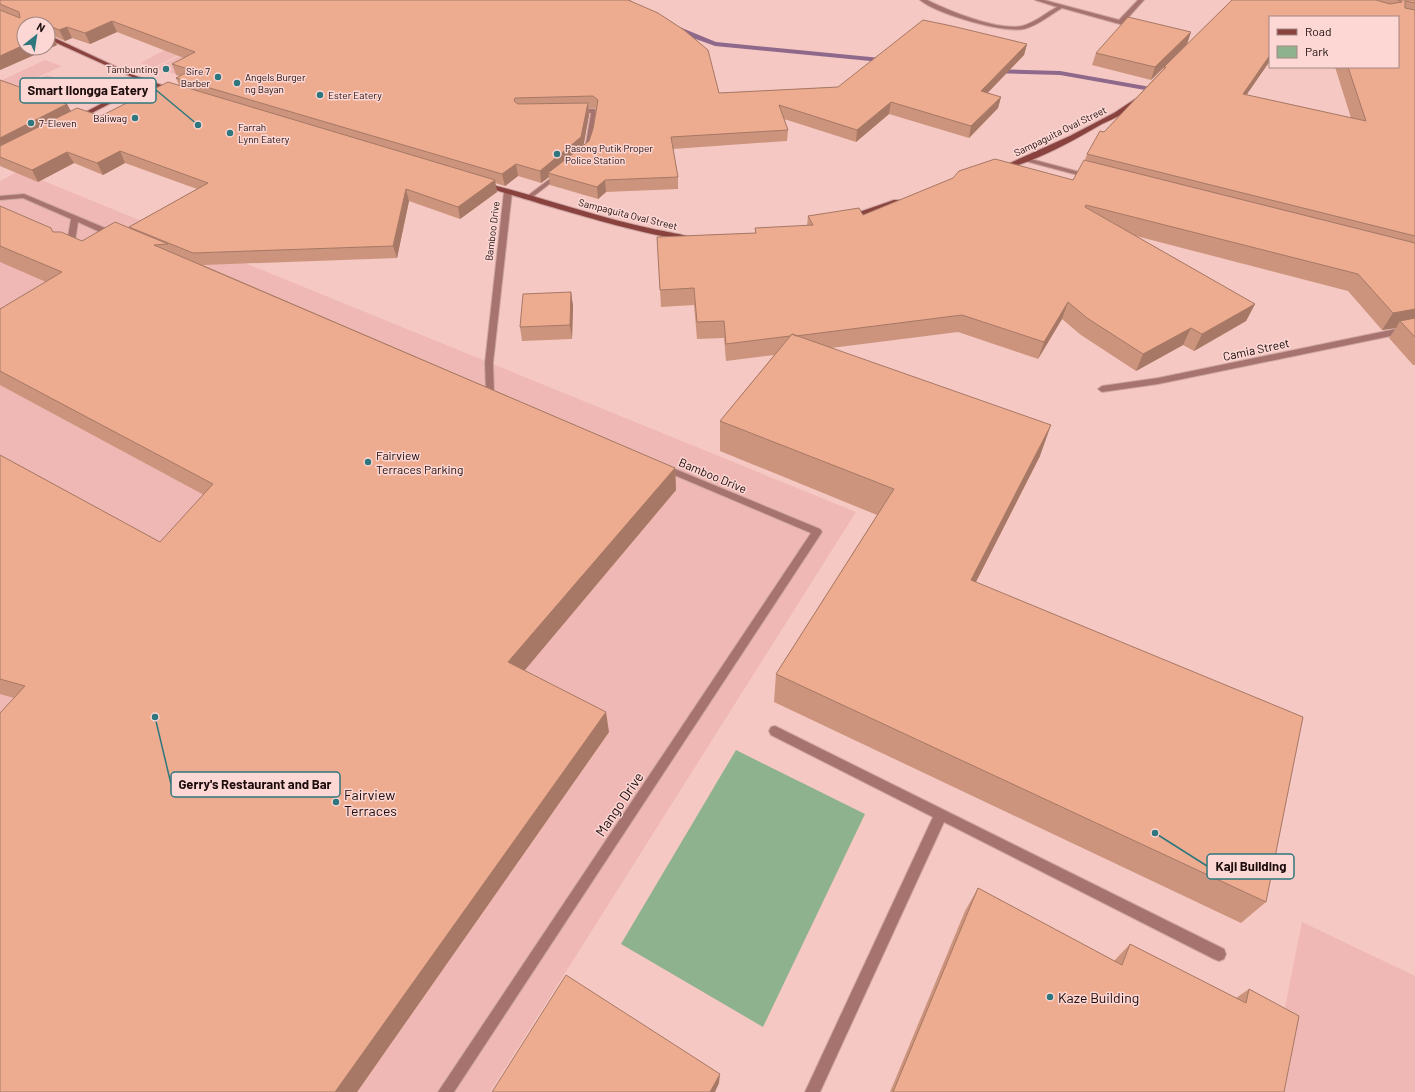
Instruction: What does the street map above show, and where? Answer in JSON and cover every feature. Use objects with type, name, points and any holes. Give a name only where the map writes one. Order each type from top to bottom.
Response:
[{"type":"street","points":[[923,0],[964,17],[1010,28],[1023,28],[1062,6]]},
{"type":"street","points":[[1038,0],[1142,28]]},
{"type":"street","points":[[1121,22],[1141,0]]},
{"type":"street","points":[[56,40],[147,82],[183,93]]},
{"type":"street","points":[[71,121],[147,82]]},
{"type":"street","name":"Sampaguita Oval Street","points":[[997,169],[1027,160],[1127,109],[1138,98]]},
{"type":"street","points":[[572,111],[594,111],[589,146],[582,156]]},
{"type":"street","points":[[1027,160],[1096,178]]},
{"type":"street","points":[[528,198],[565,170]]},
{"type":"street","name":"Sampaguita Oval Street","points":[[478,183],[614,223],[677,237],[698,238]]},
{"type":"street","name":"Bamboo Drive","points":[[490,393],[489,363],[508,192]]},
{"type":"street","points":[[0,198],[24,196],[126,240]]},
{"type":"street","points":[[844,219],[902,200]]},
{"type":"street","points":[[69,251],[75,219]]},
{"type":"street","name":"Camia Street","points":[[1102,389],[1158,381],[1415,328]]},
{"type":"street","name":"Bamboo Drive","points":[[657,464],[817,532]]},
{"type":"street","name":"Mango Drive","points":[[445,1092],[817,532]]},
{"type":"street","points":[[775,731],[1219,954]]},
{"type":"street","points":[[812,1092],[941,814]]},
{"type":"shaded area","points":[[169,48],[183,53],[154,67],[140,63]]},
{"type":"shaded area","points":[[194,49],[212,55],[174,74],[155,68]]},
{"type":"shaded area","points":[[45,60],[62,66],[10,90],[0,81]]},
{"type":"shaded area","points":[[47,75],[82,87],[48,104],[13,91]]},
{"type":"shaded area","name":"Fairview Terraces","points":[[19,171],[856,512],[490,1092],[0,1092],[0,181]]},
{"type":"shaded area","points":[[1302,922],[1415,976],[1415,1092],[1268,1092]]},
{"type":"green space","points":[[736,750],[865,814],[763,1027],[621,944]]},
{"type":"building","points":[[0,0],[628,0],[658,13],[684,30],[708,50],[719,93],[838,87],[923,20],[1027,44],[981,91],[1001,97],[971,126],[891,102],[857,130],[779,105],[788,130],[671,137],[678,177],[605,180],[597,187],[548,173],[589,141],[593,129],[598,100],[593,96],[515,98],[514,101],[518,104],[588,103],[581,137],[540,171],[516,164],[502,174],[176,78],[191,70],[172,64],[195,52],[112,21],[85,33],[67,27],[59,30],[56,29],[56,16],[20,16],[19,12],[0,4]]},
{"type":"building","points":[[1232,0],[1376,0],[1390,4],[1402,2],[1398,0],[1415,0],[1415,3],[1405,1],[1405,8],[1415,10],[1415,236],[1087,154],[1100,131],[1104,132],[1166,67],[1164,67]],"holes":[[[1269,16],[1399,16],[1399,68],[1348,68],[1366,121],[1243,94],[1269,56]]]},
{"type":"building","points":[[0,10],[16,16],[16,49],[0,56]]},
{"type":"building","points":[[1128,17],[1191,32],[1155,67],[1096,53]]},
{"type":"building","points":[[0,80],[67,104],[0,138]]},
{"type":"building","points":[[168,82],[495,180],[458,207],[406,189],[393,246],[193,253],[129,227],[208,183],[120,151],[97,163],[67,152],[32,170],[0,157],[0,146],[77,108],[101,116]]},
{"type":"building","points":[[995,159],[1073,180],[1084,160],[1415,243],[1415,309],[1393,313],[1358,274],[1086,205],[1085,207],[1255,304],[1202,334],[1191,328],[1143,354],[1087,318],[1068,302],[1044,342],[962,315],[796,336],[792,334],[790,336],[726,344],[724,321],[697,322],[694,288],[660,290],[657,237],[756,233],[755,228],[813,225],[808,216],[859,208],[863,215],[953,178],[959,171]]},
{"type":"building","name":"Fairview Terraces","points":[[0,206],[51,228],[53,232],[61,232],[82,241],[115,222],[168,244],[154,245],[675,468],[508,662],[606,712],[335,1092],[0,1092],[0,713],[25,686],[0,679],[0,455],[160,542],[213,484],[0,371],[0,309],[62,272],[0,246]]},
{"type":"building","points":[[571,292],[570,325],[520,327],[523,294]]},
{"type":"building","points":[[1415,318],[1415,337],[1400,321]]},
{"type":"building","points":[[792,334],[1051,425],[971,580],[1303,717],[1266,902],[776,674],[894,489],[720,421]]},
{"type":"building","name":"Kaze Building","points":[[978,888],[1122,965],[1130,944],[1246,1003],[1249,989],[1299,1016],[1284,1092],[893,1092]]},
{"type":"building","points":[[566,975],[720,1074],[710,1092],[492,1092]]},
{"type":"waterway","points":[[674,28],[715,44],[891,61]]},
{"type":"waterway","points":[[990,71],[1060,73],[1162,91]]},
{"type":"place","name":"Tambunting","points":[[166,69]]},
{"type":"place","name":"Sire 7 Barber","points":[[218,77]]},
{"type":"place","name":"Angels Burger ng Bayan","points":[[237,83]]},
{"type":"place","name":"Ester Eatery","points":[[320,95]]},
{"type":"place","name":"Baliwag","points":[[135,118]]},
{"type":"place","name":"7-Eleven","points":[[31,123]]},
{"type":"place","name":"Smart Ilongga Eatery","points":[[198,125]]},
{"type":"place","name":"Farrah Lynn Eatery","points":[[230,133]]},
{"type":"place","name":"Pasong Putik Proper Police Station","points":[[557,154]]},
{"type":"place","name":"Fairview Terraces Parking","points":[[368,462]]},
{"type":"place","name":"Gerry's Restaurant and Bar","points":[[155,717]]},
{"type":"place","name":"Fairview Terraces","points":[[336,802]]},
{"type":"place","name":"Kaji Building","points":[[1155,833]]},
{"type":"place","name":"Kaze Building","points":[[1050,997]]}]
